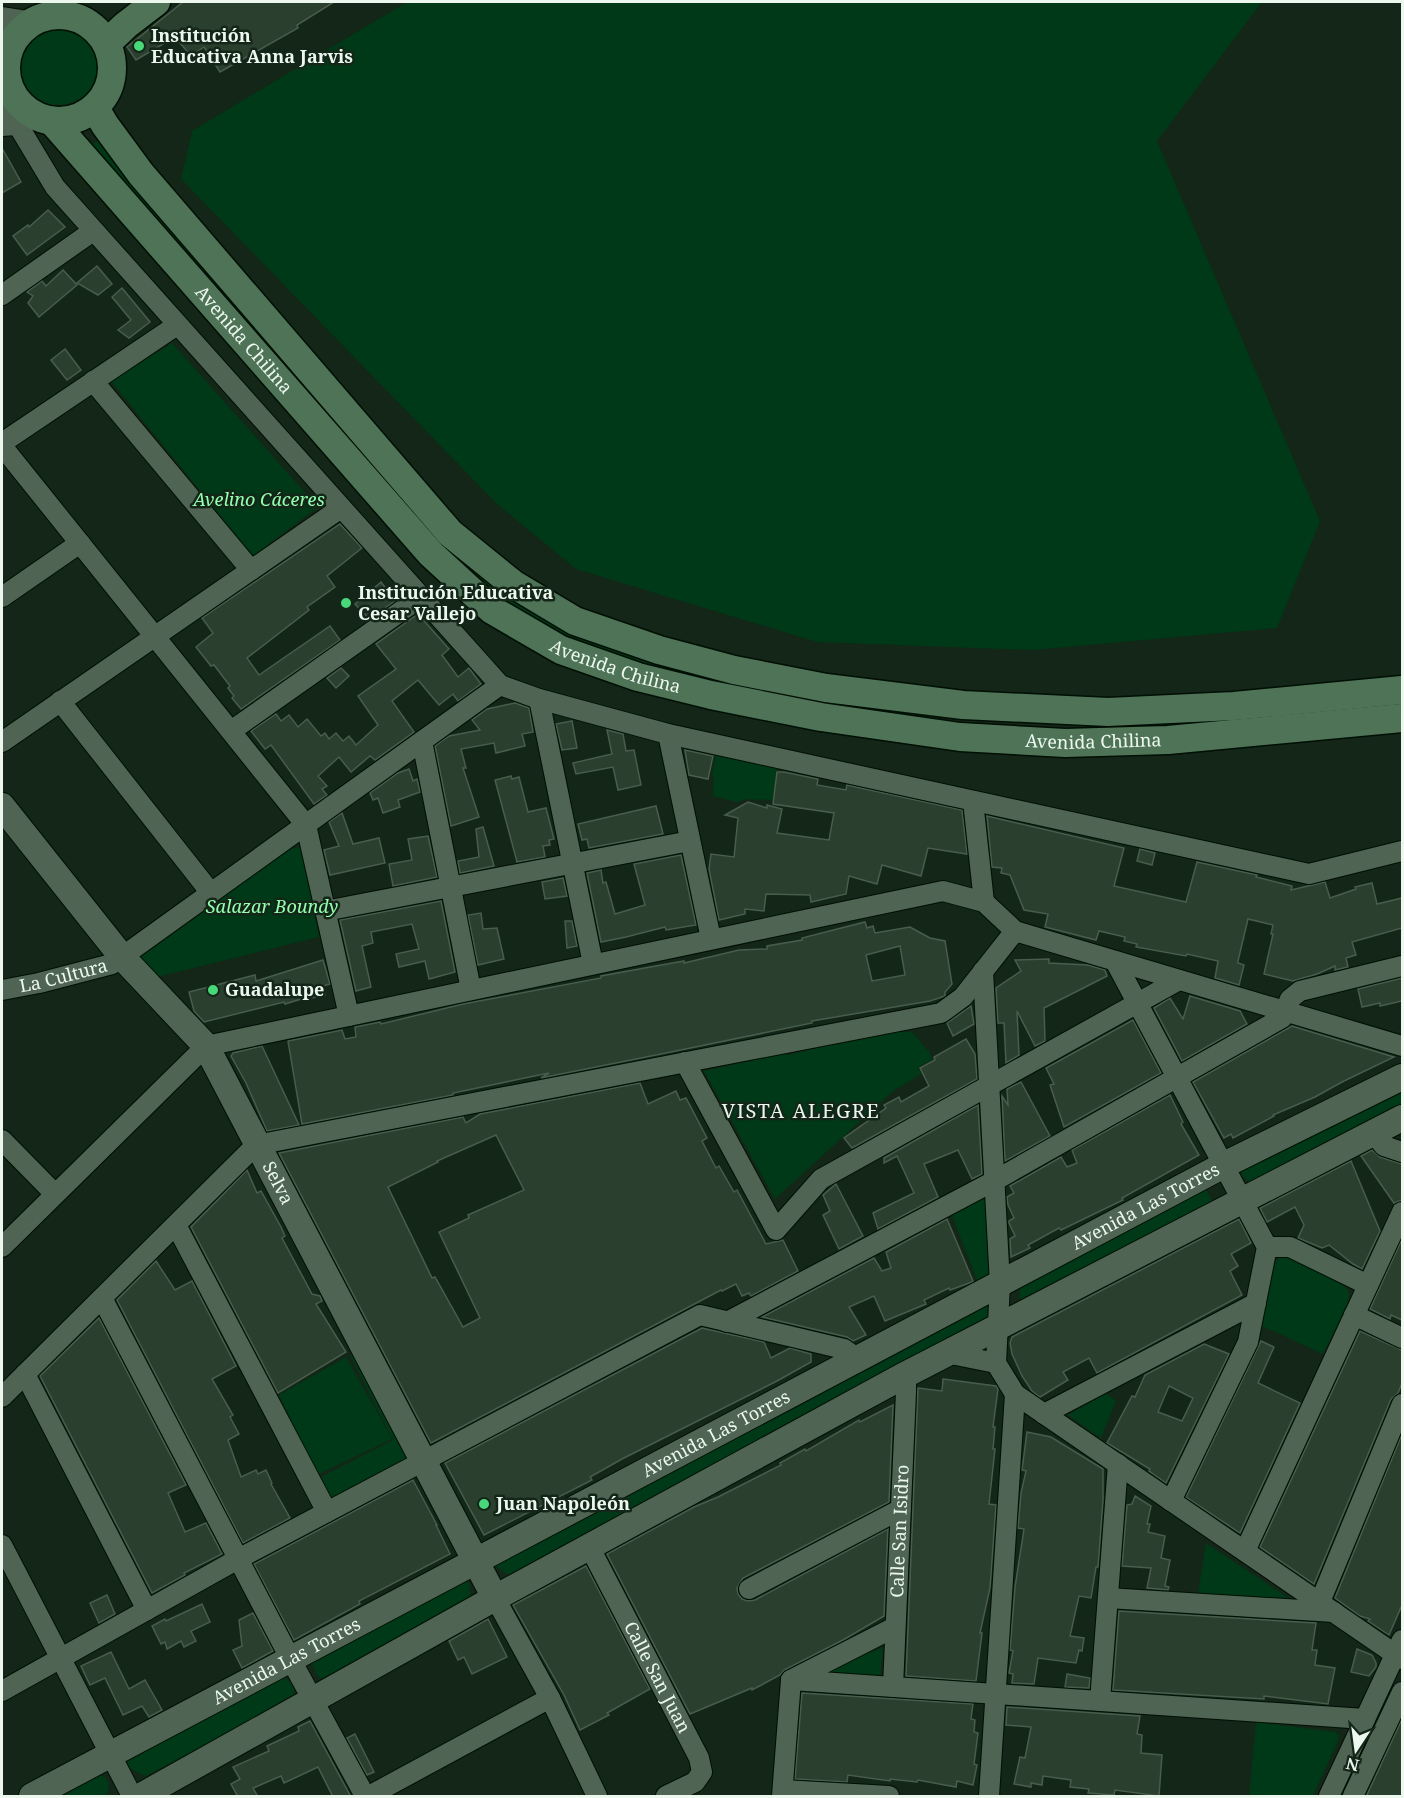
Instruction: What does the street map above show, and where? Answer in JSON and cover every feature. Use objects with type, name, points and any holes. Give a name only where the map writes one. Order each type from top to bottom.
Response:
[{"type":"main road","points":[[86,22],[126,2]]},
{"type":"main road","points":[[107,43],[156,2]]},
{"type":"main road","points":[[57,15],[86,22],[98,31],[107,43],[111,54],[112,77],[103,99],[95,108],[75,119],[25,120],[15,98],[4,90],[6,45],[21,31],[15,22],[57,15]]},
{"type":"main road","name":"Avenida Chilina","points":[[95,108],[141,174],[450,533],[513,584],[575,621],[659,650],[734,670],[849,691],[963,705],[1108,712],[1234,706],[1402,690]]},
{"type":"main road","name":"Avenida Chilina","points":[[25,120],[431,554],[492,610],[561,650],[638,677],[711,695],[821,717],[960,737],[1065,743],[1168,740],[1402,718]]},
{"type":"main road","points":[[1234,706],[1402,673]]},
{"type":"street","points":[[25,120],[55,187],[500,685],[539,699],[668,734],[1309,874],[1402,851]]},
{"type":"street","points":[[2,295],[93,231]]},
{"type":"street","points":[[177,325],[2,444],[306,825],[350,1016]]},
{"type":"street","points":[[93,381],[251,570]]},
{"type":"street","points":[[2,742],[341,508]]},
{"type":"street","points":[[2,597],[80,543]]},
{"type":"street","points":[[231,731],[421,597]]},
{"type":"street","name":"La Cultura","points":[[3,987],[39,983],[112,964],[500,685]]},
{"type":"street","points":[[539,699],[593,964]]},
{"type":"street","points":[[60,701],[211,893]]},
{"type":"street","points":[[668,734],[711,939]]},
{"type":"street","points":[[422,741],[471,990]]},
{"type":"street","points":[[973,801],[984,902]]},
{"type":"street","name":"Selva","points":[[2,806],[122,957],[206,1046],[495,1598]]},
{"type":"street","points":[[325,911],[690,841]]},
{"type":"street","points":[[2,1247],[206,1046],[943,891],[984,902],[1015,931],[1402,1046]]},
{"type":"street","points":[[2,1397],[256,1145],[941,1013],[963,997],[1015,931]]},
{"type":"street","points":[[1115,961],[1267,1247],[1248,1342],[1171,1501]]},
{"type":"street","points":[[727,1322],[994,1181],[1282,1018],[1287,1011],[1290,999],[1300,992],[1402,966]]},
{"type":"street","points":[[983,971],[1000,1284],[996,1363],[1015,1394],[1327,1607],[1401,1651],[1365,1719],[1329,1797]]},
{"type":"street","points":[[685,1062],[776,1230],[821,1179],[1179,980]]},
{"type":"street","name":"Avenida Las Torres","points":[[32,1797],[1224,1164],[1402,1077]]},
{"type":"street","name":"Avenida Las Torres","points":[[141,1797],[589,1546],[903,1376],[1402,1118]]},
{"type":"street","points":[[1373,1132],[1384,1146],[1402,1152]]},
{"type":"street","points":[[2,1140],[55,1194]]},
{"type":"street","points":[[1245,1551],[1402,1212]]},
{"type":"street","points":[[176,1224],[327,1512]]},
{"type":"street","points":[[1267,1247],[1290,1246],[1368,1285]]},
{"type":"street","points":[[102,1298],[365,1797]]},
{"type":"street","points":[[1044,1414],[1256,1303]]},
{"type":"street","points":[[2,1691],[238,1559],[700,1315],[844,1349],[857,1358]]},
{"type":"street","points":[[1354,1315],[1402,1338]]},
{"type":"street","points":[[946,1353],[996,1363]]},
{"type":"street","points":[[25,1374],[147,1610]]},
{"type":"street","name":"Calle San Isidro","points":[[893,1687],[906,1383],[903,1376]]},
{"type":"street","points":[[989,1797],[1015,1394]]},
{"type":"street","points":[[1327,1607],[1402,1404]]},
{"type":"street","points":[[1100,1701],[1118,1464]]},
{"type":"street","points":[[749,1589],[901,1509]]},
{"type":"street","points":[[2,1545],[132,1797]]},
{"type":"street","name":"Calle San Juan","points":[[589,1546],[699,1758],[702,1772],[695,1782],[666,1797]]},
{"type":"street","points":[[495,1598],[550,1698],[593,1795]]},
{"type":"street","points":[[1108,1598],[1327,1607]]},
{"type":"street","points":[[790,1680],[896,1627]]},
{"type":"street","points":[[790,1680],[1365,1719]]},
{"type":"street","points":[[790,1680],[782,1793],[889,1797]]},
{"type":"street","points":[[1353,1797],[1402,1692]]},
{"type":"street","points":[[369,1797],[550,1698]]},
{"type":"green space","points":[[407,2],[1262,2],[1157,141],[1320,521],[1277,628],[1033,650],[817,642],[576,569],[497,504],[181,179],[192,131]]},
{"type":"green space","points":[[51,27],[67,27],[81,33],[92,44],[98,58],[98,74],[92,88],[81,99],[67,105],[51,105],[37,99],[26,88],[20,74],[20,58],[26,44],[37,33]]},
{"type":"green space","points":[[102,139],[415,506],[476,573],[572,633],[652,664],[650,672],[568,640],[479,588],[86,147]]},
{"type":"green space","name":"Avelino Cáceres","points":[[172,343],[318,507],[253,556],[111,381]]},
{"type":"green space","points":[[716,754],[777,767],[773,800],[746,799],[737,802],[713,796],[714,777],[712,776]]},
{"type":"green space","name":"Salazar Boundy","points":[[301,847],[319,937],[157,977],[139,955],[280,851]]},
{"type":"green space","points":[[857,1032],[912,1032],[930,1053],[932,1060],[918,1067],[921,1074],[892,1092],[775,1199],[704,1071],[762,1058],[763,1052],[779,1051],[788,1055],[833,1044],[844,1036]]},
{"type":"green space","points":[[1402,1085],[1402,1107],[1250,1183],[1241,1175],[1245,1163]]},
{"type":"green space","points":[[1204,1184],[1215,1208],[1024,1302],[1019,1298],[1020,1288]]},
{"type":"green space","points":[[992,1195],[994,1271],[977,1280],[951,1213]]},
{"type":"green space","points":[[1285,1257],[1315,1268],[1347,1288],[1349,1299],[1323,1354],[1258,1324],[1273,1264],[1279,1258]]},
{"type":"green space","points":[[987,1302],[995,1317],[518,1574],[506,1574],[496,1566],[498,1559]]},
{"type":"green space","points":[[360,1350],[417,1462],[334,1504],[321,1477],[393,1440],[350,1355]]},
{"type":"green space","points":[[346,1357],[392,1439],[317,1475],[279,1395]]},
{"type":"green space","points":[[1106,1393],[1116,1401],[1101,1438],[1068,1415]]},
{"type":"green space","points":[[1206,1543],[1293,1601],[1198,1594]]},
{"type":"green space","points":[[457,1580],[469,1583],[471,1594],[467,1602],[326,1680],[318,1677],[312,1664],[312,1657]]},
{"type":"green space","points":[[883,1648],[880,1677],[812,1673]]},
{"type":"green space","points":[[279,1675],[295,1685],[293,1697],[146,1776],[130,1769],[125,1761]]},
{"type":"green space","points":[[1256,1722],[1335,1732],[1339,1735],[1313,1796],[1249,1796]]},
{"type":"green space","points":[[97,1775],[104,1776],[109,1783],[107,1796],[55,1796]]},
{"type":"building","points":[[183,2],[334,2],[297,25],[298,28],[220,72],[204,47],[191,56],[175,37],[136,60],[127,47]]},
{"type":"building","points":[[2,148],[21,182],[2,193]]},
{"type":"building","points":[[48,210],[65,227],[27,255],[13,236],[28,225],[29,227]]},
{"type":"building","points":[[97,266],[112,284],[98,295],[77,283]]},
{"type":"building","points":[[63,270],[77,285],[39,317],[28,303],[33,296],[27,292],[42,281],[46,286]]},
{"type":"building","points":[[122,288],[150,322],[129,338],[118,330],[131,320],[112,297]]},
{"type":"building","points":[[65,349],[81,370],[67,380],[51,360]]},
{"type":"building","points":[[340,524],[362,548],[327,576],[335,587],[307,607],[309,610],[247,658],[259,675],[330,626],[340,640],[241,709],[232,698],[234,696],[228,688],[230,686],[196,647],[213,633],[202,618]]},
{"type":"building","points":[[381,582],[390,594],[397,588],[402,596],[369,619],[355,604]]},
{"type":"building","points":[[418,614],[449,649],[442,655],[458,677],[469,668],[481,684],[458,701],[453,694],[439,705],[418,680],[392,701],[414,732],[375,760],[370,756],[351,772],[339,757],[318,776],[327,786],[322,789],[327,795],[314,804],[271,745],[265,749],[251,731],[276,714],[281,721],[289,715],[298,727],[307,719],[321,736],[325,733],[329,739],[336,733],[343,741],[349,736],[356,745],[378,725],[358,696],[396,669],[376,644]]},
{"type":"building","points":[[341,668],[349,676],[336,688],[327,678]]},
{"type":"building","points":[[515,703],[529,708],[533,732],[522,734],[525,746],[496,753],[494,743],[461,749],[466,768],[463,768],[479,817],[451,826],[435,746],[449,736],[480,730],[472,720],[487,709]]},
{"type":"building","points":[[572,721],[577,748],[562,750],[556,724]]},
{"type":"building","points":[[607,730],[623,734],[626,751],[634,750],[641,785],[618,790],[613,767],[576,774],[573,763],[612,754]]},
{"type":"building","points":[[685,750],[713,756],[708,779],[689,775]]},
{"type":"building","points":[[409,769],[413,781],[417,779],[420,792],[398,800],[400,807],[383,813],[378,798],[373,800],[370,793],[398,773]]},
{"type":"building","points":[[777,772],[818,779],[817,785],[846,790],[847,785],[962,810],[967,854],[928,848],[921,876],[882,865],[877,884],[849,876],[846,894],[811,902],[810,895],[766,894],[764,911],[745,909],[745,914],[719,920],[709,869],[711,854],[734,857],[738,818],[725,815],[748,802],[767,808],[767,805],[782,809],[777,833],[829,840],[834,813],[773,804]]},
{"type":"building","points":[[511,776],[512,779],[519,777],[528,812],[546,808],[554,839],[549,840],[550,845],[543,846],[545,857],[517,862],[495,780]]},
{"type":"building","points":[[656,806],[663,834],[589,848],[587,839],[582,840],[578,824]]},
{"type":"building","points":[[342,813],[353,844],[379,838],[385,863],[330,875],[324,850],[339,846],[329,822]]},
{"type":"building","points":[[987,816],[1124,848],[1114,886],[1186,902],[1197,862],[1257,875],[1256,877],[1292,886],[1291,890],[1325,882],[1330,898],[1356,889],[1355,887],[1372,883],[1377,904],[1402,898],[1402,928],[1352,942],[1356,955],[1346,958],[1348,967],[1335,970],[1335,966],[1293,981],[1264,974],[1273,925],[1248,919],[1238,961],[1244,965],[1239,985],[1215,978],[1218,961],[1136,947],[1137,944],[1124,941],[1125,937],[1099,931],[1096,940],[1045,927],[1048,914],[1024,910],[1010,875],[1001,873],[1002,868],[992,867]]},
{"type":"building","points":[[483,827],[494,866],[460,873],[458,861],[479,857],[476,829]]},
{"type":"building","points":[[428,836],[437,877],[393,886],[389,864],[412,860],[408,839]]},
{"type":"building","points":[[1140,849],[1155,853],[1152,865],[1137,861]]},
{"type":"building","points":[[681,855],[696,925],[666,930],[665,927],[601,942],[587,873],[601,870],[603,883],[606,882],[615,914],[645,905],[634,864]]},
{"type":"building","points":[[563,878],[567,896],[545,899],[542,882]]},
{"type":"building","points":[[441,901],[455,972],[429,979],[425,961],[399,967],[396,954],[419,949],[412,924],[371,932],[373,943],[362,946],[371,987],[356,991],[340,920]]},
{"type":"building","points":[[481,913],[483,929],[497,928],[504,959],[478,965],[468,915]]},
{"type":"building","points":[[565,921],[572,921],[577,946],[567,948]]},
{"type":"building","points":[[865,922],[867,928],[873,926],[875,933],[910,927],[930,938],[945,941],[952,984],[945,992],[945,996],[930,1001],[812,1021],[812,1023],[671,1052],[541,1078],[549,1073],[453,1093],[453,1095],[302,1124],[288,1041],[342,1030],[345,1039],[356,1037],[355,1027],[380,1022],[381,1024],[463,1004],[601,978],[601,976],[684,961],[684,963],[739,950],[767,949],[767,946],[802,940],[802,938]],"holes":[[[900,946],[905,975],[872,981],[866,955]]]},
{"type":"building","points":[[1049,959],[1049,963],[1088,965],[1105,970],[1107,976],[1044,1008],[1045,1041],[1035,1046],[1017,1011],[1019,1055],[1006,1063],[1004,1023],[998,1023],[996,988],[1021,971],[1015,960]]},
{"type":"building","points":[[323,960],[330,984],[323,986],[325,995],[312,998],[311,996],[285,1004],[284,1002],[204,1022],[194,1011],[189,992],[255,975],[256,981]]},
{"type":"building","points":[[1402,978],[1402,1001],[1362,1007],[1358,989]]},
{"type":"building","points":[[1190,996],[1240,1011],[1247,1024],[1182,1061],[1154,1008],[1170,998],[1183,1019]]},
{"type":"building","points":[[971,1006],[974,1024],[953,1036],[947,1023]]},
{"type":"building","points":[[1133,1020],[1161,1073],[1064,1127],[1050,1085],[1054,1084],[1046,1068]]},
{"type":"building","points":[[1292,1026],[1394,1057],[1315,1097],[1273,1115],[1233,1138],[1231,1134],[1224,1138],[1193,1082]]},
{"type":"building","points":[[966,1039],[975,1054],[977,1079],[852,1148],[844,1138],[886,1108],[884,1105],[899,1097],[901,1102],[929,1086],[920,1068],[935,1060],[934,1057]]},
{"type":"building","points":[[262,1046],[299,1125],[267,1131],[246,1083],[231,1056],[233,1053]]},
{"type":"building","points":[[1021,1082],[1050,1136],[1005,1161],[1002,1096],[1008,1105],[1007,1089]]},
{"type":"building","points":[[640,1083],[648,1104],[676,1091],[680,1100],[686,1098],[707,1138],[702,1141],[716,1168],[719,1166],[734,1192],[737,1190],[766,1244],[783,1240],[798,1271],[751,1296],[749,1293],[742,1296],[736,1284],[721,1290],[431,1443],[279,1153],[463,1117],[466,1123],[480,1114]],"holes":[[[496,1135],[524,1190],[468,1215],[469,1218],[439,1232],[480,1318],[463,1327],[435,1277],[432,1278],[388,1187],[437,1161]]]},
{"type":"building","points":[[1170,1095],[1183,1122],[1181,1124],[1199,1155],[1122,1198],[1123,1200],[1061,1230],[1059,1228],[1028,1245],[1030,1248],[1011,1257],[1010,1239],[1015,1236],[1009,1223],[1014,1218],[1007,1197],[1014,1193],[1010,1186],[1061,1157],[1067,1167],[1077,1163],[1072,1150]]},
{"type":"building","points":[[978,1105],[982,1174],[972,1179],[958,1150],[924,1164],[938,1197],[878,1229],[873,1213],[914,1193],[897,1156],[884,1163],[884,1158]]},
{"type":"building","points":[[1372,1150],[1380,1157],[1402,1164],[1402,1200],[1394,1203],[1361,1156]]},
{"type":"building","points":[[1351,1161],[1380,1231],[1362,1269],[1329,1245],[1322,1248],[1298,1238],[1304,1225],[1295,1207],[1267,1222],[1260,1208]]},
{"type":"building","points":[[247,1170],[257,1193],[261,1191],[281,1227],[285,1236],[282,1238],[312,1294],[320,1296],[322,1301],[316,1304],[346,1352],[278,1393],[191,1227]]},
{"type":"building","points":[[836,1184],[863,1236],[839,1249],[823,1215],[830,1211],[823,1195]]},
{"type":"building","points":[[947,1219],[972,1282],[950,1290],[949,1288],[924,1300],[926,1304],[885,1321],[874,1296],[849,1307],[866,1335],[853,1341],[847,1337],[762,1317],[874,1258],[882,1271],[891,1268],[886,1252]]},
{"type":"building","points":[[1239,1219],[1251,1243],[1231,1254],[1238,1266],[1230,1271],[1242,1295],[1097,1373],[1089,1358],[1063,1372],[1068,1380],[1040,1397],[1032,1391],[1012,1354],[1010,1343],[1012,1337]]},
{"type":"building","points":[[1402,1239],[1402,1320],[1391,1315],[1390,1319],[1370,1309]]},
{"type":"building","points":[[156,1261],[175,1290],[192,1281],[236,1366],[212,1379],[233,1415],[230,1417],[239,1434],[228,1440],[241,1477],[256,1470],[258,1474],[266,1470],[290,1518],[243,1543],[117,1300]]},
{"type":"building","points":[[99,1318],[186,1485],[168,1493],[185,1532],[206,1523],[222,1554],[184,1573],[185,1575],[152,1593],[40,1376]]},
{"type":"building","points":[[702,1328],[764,1342],[771,1358],[790,1348],[811,1354],[811,1362],[622,1459],[590,1477],[592,1480],[484,1535],[445,1463]]},
{"type":"building","points":[[1360,1331],[1402,1350],[1402,1383],[1398,1393],[1391,1399],[1314,1584],[1260,1547]]},
{"type":"building","points":[[1261,1341],[1274,1347],[1258,1383],[1300,1403],[1240,1533],[1186,1497]]},
{"type":"building","points":[[1204,1344],[1229,1354],[1166,1483],[1149,1471],[1150,1469],[1107,1443],[1132,1396],[1135,1397],[1145,1375]],"holes":[[[1169,1386],[1193,1398],[1182,1421],[1158,1412]]]},
{"type":"building","points":[[943,1379],[996,1386],[998,1389],[993,1427],[995,1427],[993,1449],[995,1449],[989,1504],[996,1505],[990,1588],[980,1633],[982,1633],[976,1681],[906,1676],[918,1388],[942,1391]]},
{"type":"building","points":[[893,1405],[889,1502],[743,1578],[737,1588],[742,1599],[755,1600],[888,1529],[884,1616],[752,1690],[752,1688],[690,1714],[607,1554],[694,1507],[781,1465],[780,1463],[805,1449],[806,1451],[859,1420],[860,1422]]},
{"type":"building","points":[[1027,1432],[1051,1437],[1103,1469],[1098,1567],[1096,1567],[1091,1598],[1079,1596],[1070,1636],[1084,1638],[1082,1651],[1079,1650],[1076,1663],[1038,1658],[1034,1684],[1012,1683],[1013,1674],[1009,1673],[1013,1651],[1010,1650],[1015,1587],[1024,1529],[1018,1528],[1021,1493],[1026,1471],[1022,1470]]},
{"type":"building","points":[[1402,1434],[1402,1605],[1389,1635],[1368,1621],[1370,1619],[1360,1616],[1335,1598]]},
{"type":"building","points":[[413,1480],[450,1554],[359,1601],[360,1604],[294,1640],[254,1564]]},
{"type":"building","points":[[1135,1496],[1151,1506],[1147,1524],[1150,1524],[1148,1532],[1165,1536],[1161,1558],[1170,1560],[1165,1586],[1169,1587],[1168,1590],[1147,1588],[1151,1568],[1122,1566],[1127,1505],[1132,1504]]},
{"type":"building","points":[[586,1566],[650,1689],[580,1730],[564,1695],[513,1605]]},
{"type":"building","points":[[107,1595],[115,1614],[99,1623],[90,1603]]},
{"type":"building","points":[[202,1604],[210,1622],[191,1631],[196,1641],[184,1647],[181,1641],[167,1649],[165,1642],[161,1644],[152,1626]]},
{"type":"building","points":[[1119,1611],[1316,1623],[1312,1650],[1317,1650],[1315,1665],[1335,1668],[1328,1704],[1264,1696],[1264,1699],[1113,1690]]},
{"type":"building","points":[[253,1613],[273,1651],[242,1668],[233,1650],[242,1646],[239,1620]]},
{"type":"building","points":[[488,1619],[507,1657],[472,1674],[464,1657],[458,1660],[449,1641]]},
{"type":"building","points":[[1357,1649],[1372,1655],[1376,1663],[1376,1667],[1369,1676],[1351,1672]]},
{"type":"building","points":[[111,1652],[129,1689],[145,1680],[162,1710],[149,1717],[142,1706],[123,1715],[105,1678],[90,1685],[81,1666]]},
{"type":"building","points":[[1067,1674],[1090,1678],[1089,1688],[1065,1687]]},
{"type":"building","points":[[802,1693],[973,1704],[971,1719],[975,1720],[974,1732],[978,1733],[974,1764],[977,1765],[973,1785],[957,1781],[956,1787],[918,1780],[917,1782],[890,1779],[890,1781],[848,1775],[847,1782],[795,1779]]},
{"type":"building","points":[[1007,1707],[1140,1716],[1137,1734],[1142,1735],[1141,1753],[1162,1755],[1159,1796],[1115,1790],[1114,1795],[1088,1793],[1089,1789],[1070,1787],[1071,1780],[1043,1776],[1042,1785],[1031,1783],[1031,1787],[1014,1784],[1020,1757],[1025,1758],[1031,1727],[1006,1725]]},
{"type":"building","points":[[1402,1719],[1402,1797],[1366,1797]]},
{"type":"building","points":[[310,1721],[351,1797],[333,1797],[318,1767],[284,1783],[281,1776],[253,1788],[258,1797],[238,1797],[231,1784],[240,1779],[233,1767],[269,1751],[267,1746],[299,1731],[298,1727]]},
{"type":"building","points":[[355,1734],[374,1772],[367,1775],[347,1738]]},
{"type":"place","name":"Institución Educativa Anna Jarvis","points":[[139,46]]},
{"type":"place","name":"Institución Educativa Cesar Vallejo","points":[[346,603]]},
{"type":"place","name":"Guadalupe","points":[[213,990]]},
{"type":"place","name":"Juan Napoleón","points":[[484,1504]]},
{"type":"district","name":"VISTA ALEGRE","points":[[801,1111]]}]
